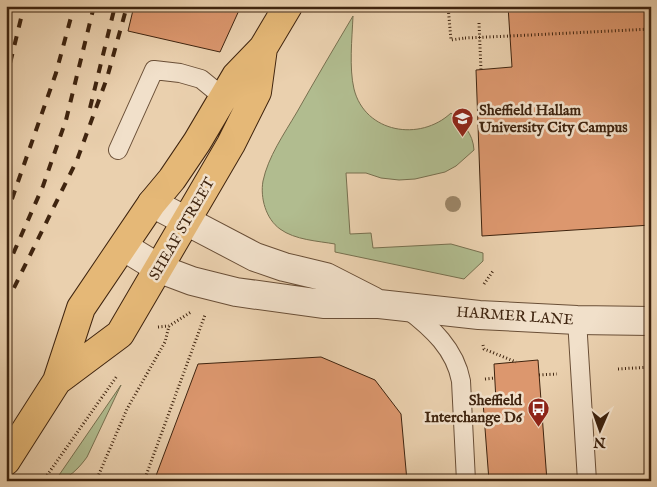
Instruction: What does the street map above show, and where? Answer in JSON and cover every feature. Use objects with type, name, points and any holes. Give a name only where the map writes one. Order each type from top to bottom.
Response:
[{"type":"highway","name":"SHEAF STREET","points":[[6,461],[57,381],[81,308],[152,203],[197,142],[236,76],[263,48],[288,6]]},
{"type":"highway","name":"SHEAF STREET","points":[[57,381],[120,334],[160,269],[231,144],[257,92],[263,48]]},
{"type":"street","name":"HARMER LANE","points":[[152,203],[256,257],[284,267],[326,277],[392,306]]},
{"type":"street","name":"HARMER LANE","points":[[124,247],[160,269],[236,292],[323,304],[392,306],[479,315],[577,320],[651,321]]},
{"type":"lane","points":[[118,150],[154,70],[180,73],[201,79],[223,97]]},
{"type":"lane","points":[[392,306],[423,322],[440,338],[454,359],[461,381],[466,481]]},
{"type":"lane","points":[[577,320],[587,481]]},
{"type":"path","points":[[448,6],[451,40],[651,29]]},
{"type":"path","points":[[479,23],[481,70]]},
{"type":"path","points":[[96,481],[127,409],[165,342],[169,326],[151,328]]},
{"type":"path","points":[[144,481],[198,338]]},
{"type":"path","points":[[618,369],[651,367]]},
{"type":"path","points":[[43,481],[123,368]]},
{"type":"green space","points":[[353,16],[352,81],[360,104],[369,115],[381,124],[410,130],[424,128],[438,122],[451,113],[469,134],[474,150],[456,166],[445,172],[415,179],[399,180],[381,178],[366,173],[346,173],[350,234],[371,233],[373,248],[451,244],[483,253],[483,261],[464,279],[335,252],[335,244],[307,240],[286,233],[275,225],[265,208],[262,194],[263,181],[273,154]]},
{"type":"green space","points":[[121,385],[87,457],[69,476],[55,481]]},
{"type":"building","points":[[134,6],[241,6],[220,52],[128,31]]},
{"type":"building","points":[[508,6],[651,6],[651,225],[482,236],[476,70],[512,67]]},
{"type":"building","points":[[321,357],[375,380],[401,414],[407,481],[154,481],[198,364]]},
{"type":"building","points":[[538,360],[547,481],[489,481],[483,402],[496,401],[494,364]]},
{"type":"railway","points":[[6,80],[24,6]]},
{"type":"railway","points":[[6,216],[56,73],[74,6]]},
{"type":"railway","points":[[6,270],[43,186],[66,120],[94,6]]},
{"type":"railway","points":[[90,108],[115,6]]},
{"type":"railway","points":[[6,304],[77,160],[107,78],[127,6]]},
{"type":"place","name":"Sheffield Hallam University City Campus","points":[[463,138]]},
{"type":"place","name":"Sheffield Interchange D6","points":[[538,428]]}]
